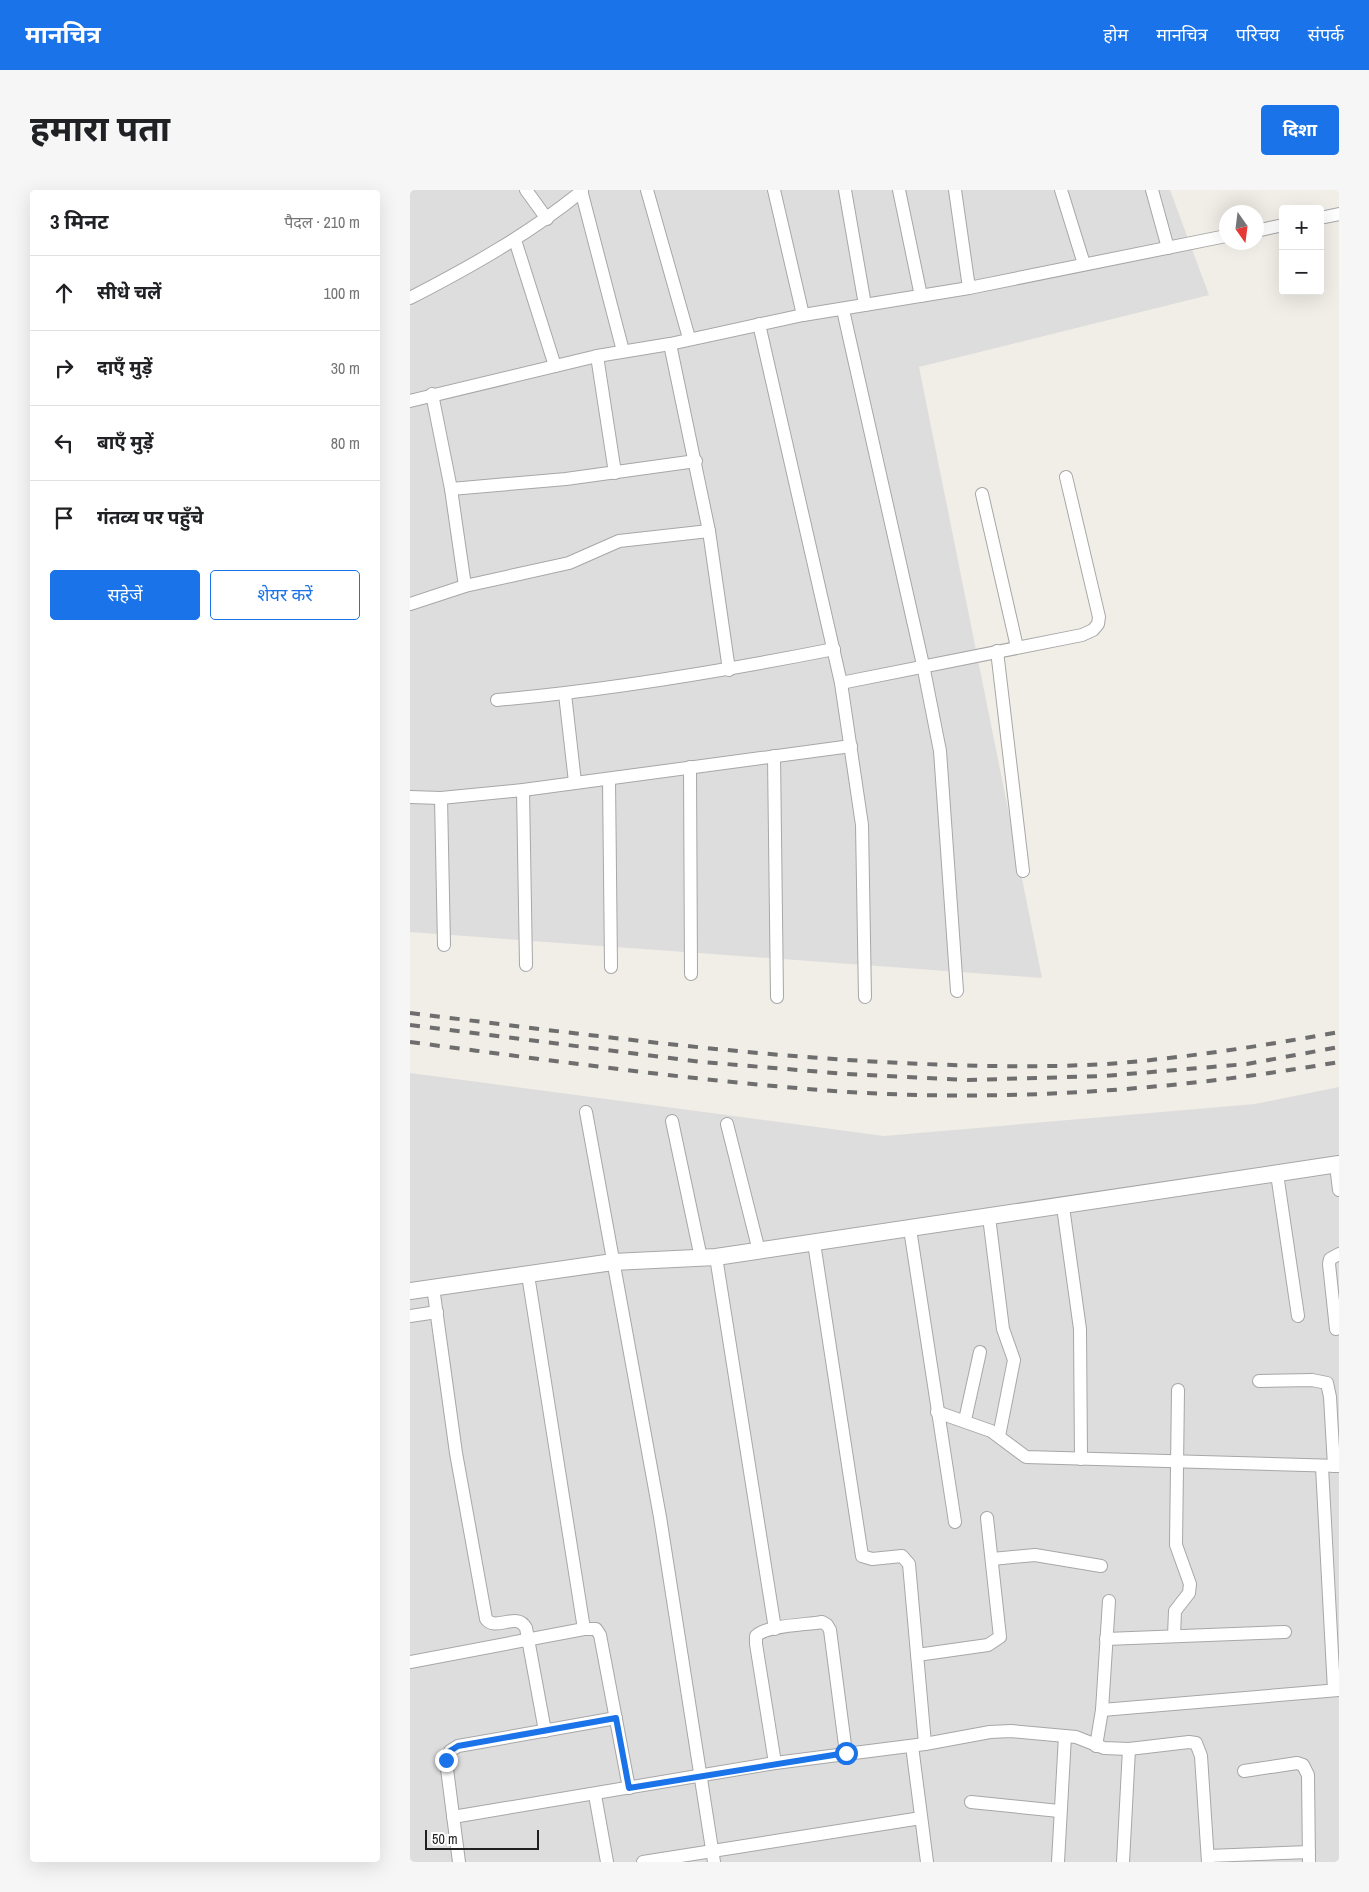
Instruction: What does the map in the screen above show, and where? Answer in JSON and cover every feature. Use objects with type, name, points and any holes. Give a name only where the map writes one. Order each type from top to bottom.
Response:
[{"type":"street","points":[[526,190],[547,219]]},
{"type":"street","points":[[410,298],[514,240],[547,219],[582,190],[623,351]]},
{"type":"street","points":[[647,190],[689,338]]},
{"type":"street","points":[[774,190],[803,315]]},
{"type":"street","points":[[846,190],[865,305]]},
{"type":"street","points":[[899,190],[921,296]]},
{"type":"street","points":[[955,190],[969,288]]},
{"type":"street","points":[[1061,190],[1084,264]]},
{"type":"street","points":[[1152,190],[1168,248]]},
{"type":"street","points":[[1324,217],[1339,214]]},
{"type":"street","points":[[1264,230],[1279,227]]},
{"type":"street","points":[[410,401],[432,394],[596,356],[670,344],[689,338],[803,315],[969,288],[1219,237]]},
{"type":"street","points":[[514,240],[555,366]]},
{"type":"street","points":[[843,310],[924,665],[940,751],[957,991]]},
{"type":"street","points":[[759,324],[834,649],[851,746],[862,824],[865,997]]},
{"type":"street","points":[[670,344],[696,461],[709,532],[729,670]]},
{"type":"street","points":[[596,356],[614,473]]},
{"type":"street","points":[[432,394],[451,490],[465,586]]},
{"type":"street","points":[[451,490],[614,473],[696,461]]},
{"type":"street","points":[[841,683],[1082,635],[1093,630],[1098,624],[1066,477]]},
{"type":"street","points":[[982,494],[1017,647]]},
{"type":"street","points":[[410,604],[465,586],[568,563],[619,540],[709,532]]},
{"type":"street","points":[[497,700],[565,694],[729,670],[834,649]]},
{"type":"street","points":[[997,651],[1023,871]]},
{"type":"street","points":[[565,694],[575,782]]},
{"type":"street","points":[[410,797],[441,798],[523,790],[851,746]]},
{"type":"street","points":[[774,756],[777,997]]},
{"type":"street","points":[[690,767],[691,974]]},
{"type":"street","points":[[609,779],[611,967]]},
{"type":"street","points":[[523,790],[526,965]]},
{"type":"street","points":[[441,798],[444,945]]},
{"type":"street","points":[[586,1112],[660,1517],[713,1856]]},
{"type":"street","points":[[672,1121],[708,1257],[775,1629]]},
{"type":"street","points":[[727,1124],[759,1251]]},
{"type":"street","points":[[410,1291],[613,1262],[708,1257],[759,1251],[1063,1207],[1338,1164],[1339,1190]]},
{"type":"street","points":[[1277,1174],[1298,1316]]},
{"type":"street","points":[[1063,1207],[1080,1329],[1081,1459]]},
{"type":"street","points":[[990,1217],[1003,1329],[1014,1360],[999,1436]]},
{"type":"street","points":[[910,1229],[955,1522]]},
{"type":"street","points":[[814,1243],[862,1556],[872,1559],[902,1556],[907,1559],[916,1655],[921,1818],[927,1862]]},
{"type":"street","points":[[1336,1329],[1329,1264],[1330,1259],[1339,1254]]},
{"type":"street","points":[[528,1275],[584,1628]]},
{"type":"street","points":[[433,1288],[456,1453],[486,1619],[493,1624],[518,1621],[523,1623],[529,1639],[545,1731]]},
{"type":"street","points":[[410,1316],[436,1312]]},
{"type":"street","points":[[965,1420],[980,1352]]},
{"type":"street","points":[[1102,1710],[1337,1690],[1330,1397],[1327,1383],[1312,1380],[1259,1380]]},
{"type":"street","points":[[1174,1636],[1175,1611],[1189,1593],[1190,1584],[1176,1545],[1178,1390]]},
{"type":"street","points":[[937,1412],[965,1420],[999,1436],[1026,1457],[1332,1466]]},
{"type":"street","points":[[916,1655],[988,1644],[1000,1637],[987,1518]]},
{"type":"street","points":[[992,1558],[1035,1555],[1101,1566]]},
{"type":"street","points":[[1096,1746],[1102,1710],[1109,1601]]},
{"type":"street","points":[[775,1763],[756,1636],[760,1632],[822,1622],[827,1624],[830,1630],[846,1753]]},
{"type":"street","points":[[410,1662],[584,1628],[596,1629],[600,1635],[629,1788]]},
{"type":"street","points":[[1106,1639],[1285,1632]]},
{"type":"street","points":[[459,1862],[446,1760],[450,1751],[458,1746],[616,1718]]},
{"type":"street","points":[[452,1817],[595,1795],[775,1763],[919,1745],[990,1732],[1011,1731],[1076,1737],[1096,1746],[1129,1749],[1189,1742],[1196,1744],[1201,1756],[1208,1859],[1309,1857],[1308,1775],[1303,1765],[1297,1764],[1244,1771]]},
{"type":"street","points":[[1058,1862],[1059,1811],[1065,1736]]},
{"type":"street","points":[[1123,1862],[1129,1749]]},
{"type":"street","points":[[595,1795],[607,1862]]},
{"type":"street","points":[[971,1802],[1059,1811]]},
{"type":"street","points":[[643,1862],[713,1856],[921,1818]]},
{"type":"shaded area","points":[[410,190],[1170,190],[1209,295],[919,367],[1042,978],[410,932]]},
{"type":"shaded area","points":[[410,1073],[884,1136],[1255,1104],[1339,1087],[1339,1862],[410,1862]]},
{"type":"railway","points":[[410,1013],[593,1036],[777,1055],[978,1066],[1107,1064],[1223,1051],[1339,1032]]},
{"type":"railway","points":[[410,1025],[702,1062],[846,1074],[968,1080],[1104,1076],[1247,1064],[1339,1047]]},
{"type":"railway","points":[[410,1042],[738,1083],[910,1095],[1033,1094],[1094,1091],[1217,1080],[1339,1062]]},
{"type":"route","points":[[446,1760],[450,1751],[458,1746],[616,1718],[629,1788],[846,1753]]}]
